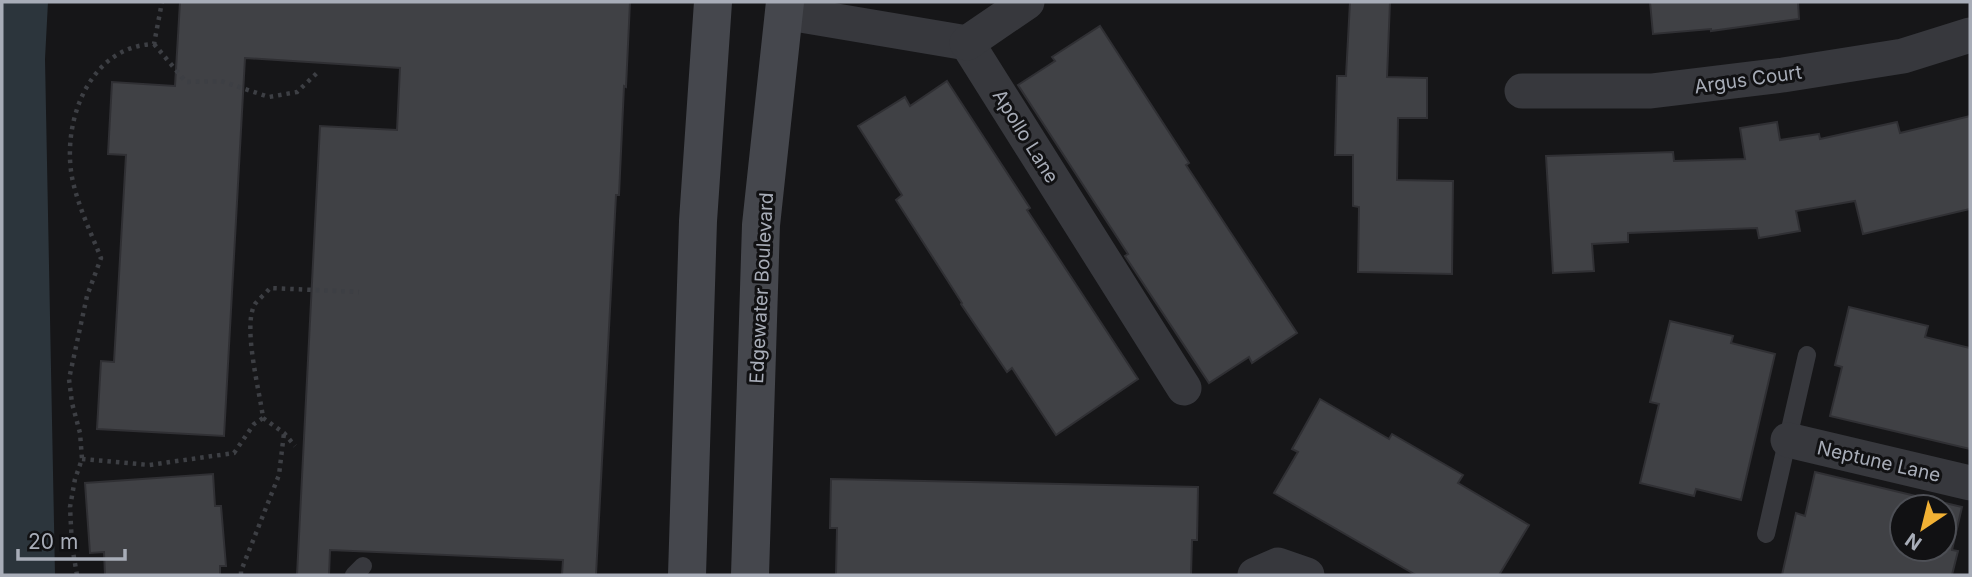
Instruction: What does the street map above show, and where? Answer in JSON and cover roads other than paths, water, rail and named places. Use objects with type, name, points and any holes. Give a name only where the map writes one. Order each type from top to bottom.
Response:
[{"type":"main road","points":[[687,575],[698,221],[713,2]]},
{"type":"main road","name":"Edgewater Boulevard","points":[[750,575],[761,225],[784,7]]},
{"type":"street","points":[[784,7],[967,43],[1027,2]]},
{"type":"street","name":"Argus Court","points":[[1522,91],[1650,91],[1783,75],[1903,56],[1970,35]]},
{"type":"street","name":"Apollo Lane","points":[[967,43],[1184,388]]},
{"type":"street","name":"Neptune Lane","points":[[1788,440],[1970,483]]},
{"type":"street","points":[[1255,575],[1278,565],[1307,575]]},
{"type":"lane","points":[[1766,534],[1807,355]]}]
